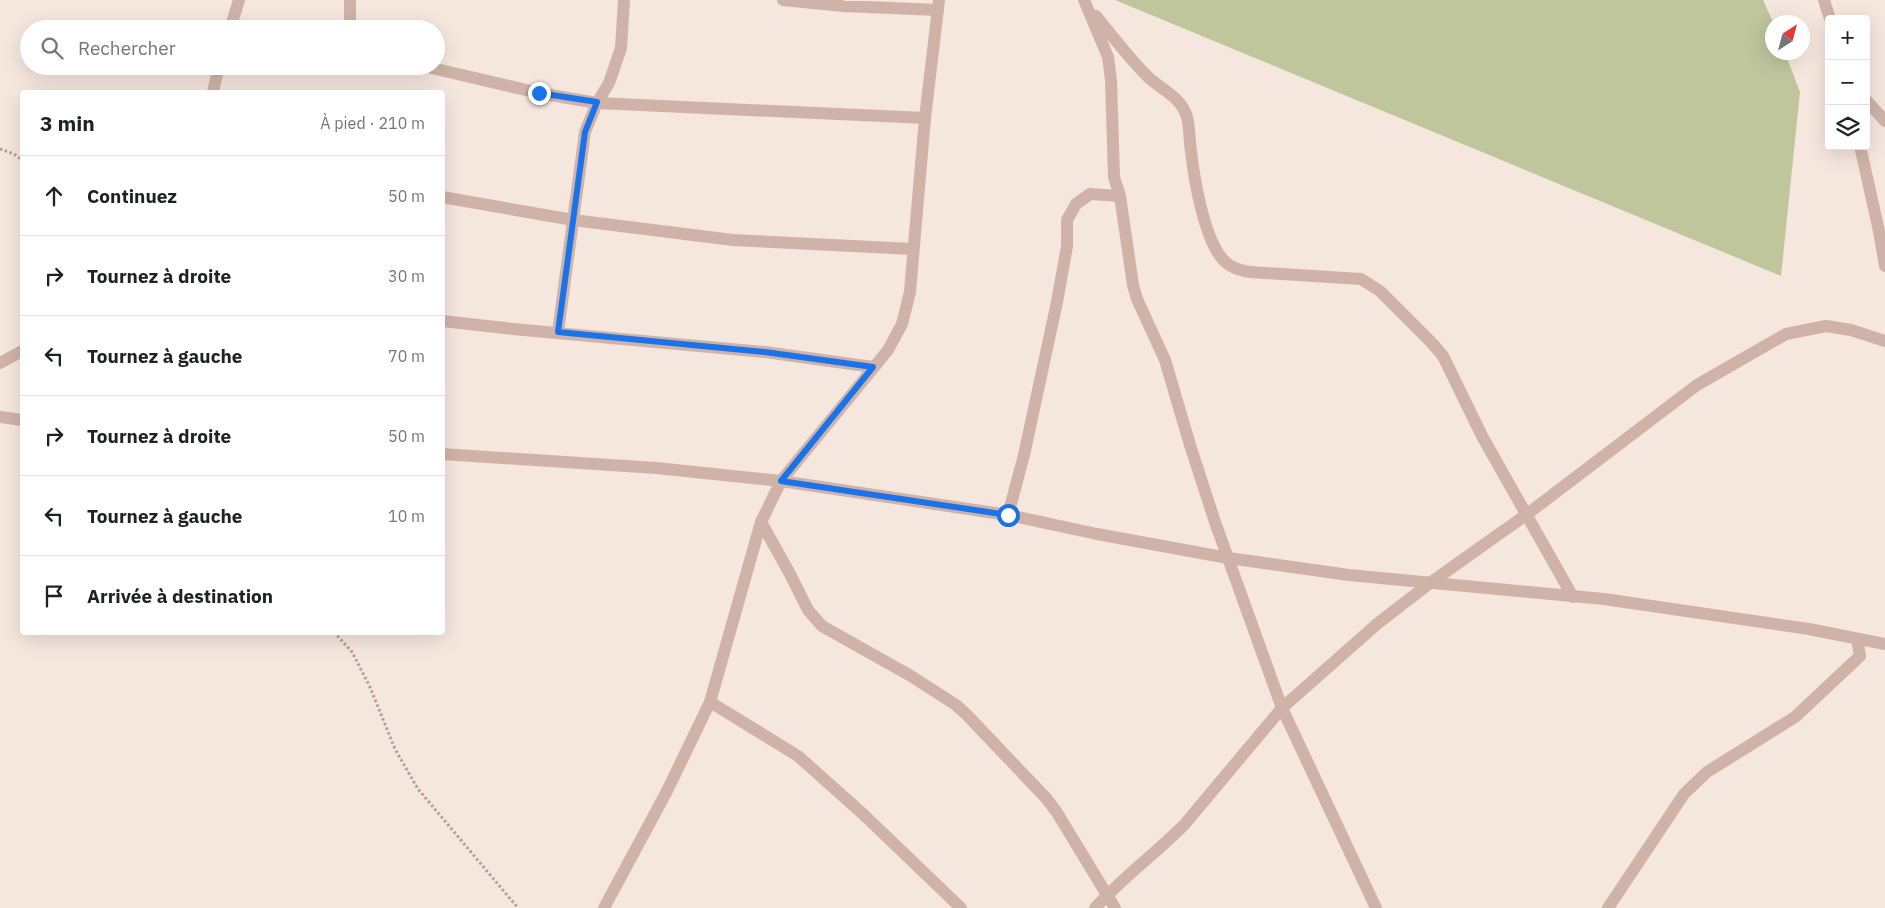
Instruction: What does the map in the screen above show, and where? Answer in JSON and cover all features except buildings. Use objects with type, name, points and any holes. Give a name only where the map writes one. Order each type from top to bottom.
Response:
[{"type":"street","points":[[233,20],[239,0]]},
{"type":"street","points":[[350,0],[350,20]]},
{"type":"street","points":[[558,332],[585,132],[597,102],[609,83],[621,48],[624,0]]},
{"type":"street","points":[[604,908],[667,791],[710,702],[761,522],[781,481],[888,350],[902,324],[910,292],[925,118],[938,5],[843,6],[783,0]]},
{"type":"street","points":[[1824,0],[1829,15]]},
{"type":"street","points":[[1084,1],[1108,57],[1111,80],[1114,177],[1120,196],[1133,284],[1137,299],[1166,360],[1190,445],[1282,708],[1376,908]]},
{"type":"street","points":[[1084,1],[1127,55],[1150,79],[1176,98],[1186,114],[1192,162],[1204,216],[1214,245],[1221,258],[1234,269],[1361,279],[1380,291],[1432,342],[1443,356],[1482,436],[1573,597]]},
{"type":"street","points":[[445,71],[539,93],[597,102],[925,118]]},
{"type":"street","points":[[213,90],[217,75]]},
{"type":"street","points":[[1870,104],[1885,121]]},
{"type":"street","points":[[1861,150],[1885,266]]},
{"type":"street","points":[[1008,515],[1024,455],[1057,302],[1067,246],[1067,220],[1076,204],[1090,194],[1120,196]]},
{"type":"street","points":[[445,198],[573,220],[733,240],[913,249]]},
{"type":"street","points":[[445,321],[765,352],[873,367]]},
{"type":"street","points":[[1095,908],[1184,825],[1282,708],[1377,624],[1430,583],[1526,515],[1697,385],[1786,334],[1826,326],[1851,330],[1885,341]]},
{"type":"street","points":[[0,363],[20,352]]},
{"type":"street","points":[[0,418],[20,420]]},
{"type":"street","points":[[445,454],[656,468],[781,481],[1008,515],[1097,534],[1228,558],[1349,575],[1624,602],[1809,629],[1885,644]]},
{"type":"street","points":[[761,522],[808,610],[822,626],[911,676],[956,705],[967,715],[1046,798],[1056,811],[1115,908]]},
{"type":"street","points":[[1608,908],[1684,794],[1707,772],[1795,717],[1860,656],[1857,639]]},
{"type":"street","points":[[710,702],[798,756],[863,814],[961,908]]},
{"type":"path","points":[[0,149],[20,158]]},
{"type":"path","points":[[337,635],[352,652],[370,687],[395,749],[418,789],[518,908]]},
{"type":"green space","points":[[1115,0],[1763,0],[1770,15],[1765,15],[1765,60],[1788,60],[1800,92],[1781,276]]},
{"type":"route","points":[[539,93],[597,102],[585,132],[558,332],[765,352],[873,367],[781,481],[1008,515]]}]
